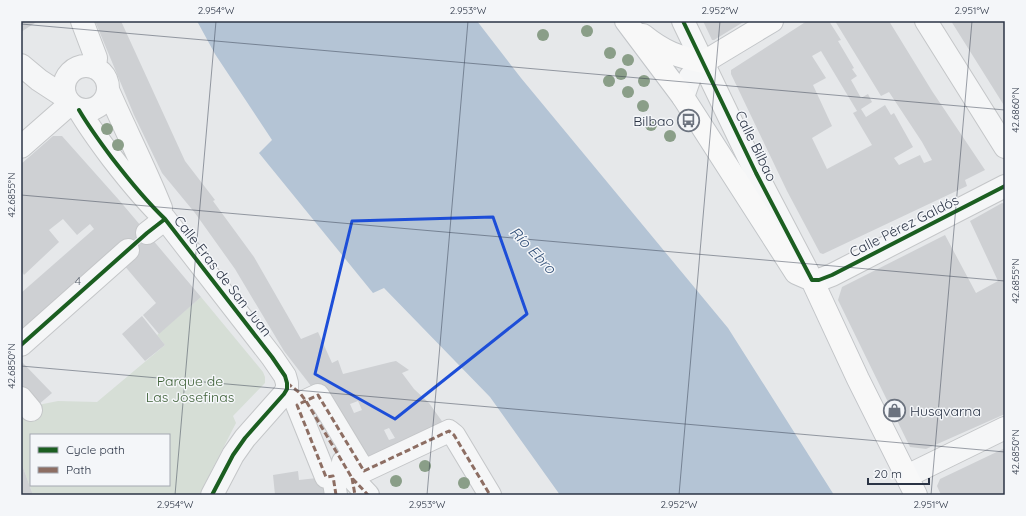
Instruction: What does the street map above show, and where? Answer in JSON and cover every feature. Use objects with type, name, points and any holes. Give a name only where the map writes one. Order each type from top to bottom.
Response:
[{"type":"main road","name":"Calle Bilbao","points":[[627,21],[657,46],[681,58],[704,62]]},
{"type":"main road","name":"Calle Bilbao","points":[[627,21],[683,97],[796,273],[812,280],[858,379],[911,486]]},
{"type":"main road","points":[[704,62],[772,21]]},
{"type":"street","points":[[82,21],[96,58],[95,68]]},
{"type":"street","name":"Calle Bilbao","points":[[683,21],[756,173],[812,280]]},
{"type":"street","points":[[926,21],[1005,147]]},
{"type":"street","points":[[683,97],[690,77],[704,62]]},
{"type":"street","name":"Calle Eras de San Juan","points":[[21,65],[71,104],[149,204],[165,219],[272,357],[285,376],[287,383]]},
{"type":"street","points":[[88,66],[101,72],[105,77],[108,90],[103,102],[92,110],[71,104],[63,90],[64,82],[73,70],[88,66]]},
{"type":"street","name":"Calle Eras de San Juan","points":[[108,90],[151,183],[165,219]]},
{"type":"street","points":[[21,147],[71,104]]},
{"type":"street","name":"Calle Pérez Galdós","points":[[812,280],[819,280],[832,275],[1005,186]]},
{"type":"street","points":[[147,233],[165,219]]},
{"type":"street","points":[[21,345],[128,250]]},
{"type":"street","points":[[212,495],[233,455],[244,438],[284,394],[287,383],[300,392],[306,401],[354,486],[368,495]]},
{"type":"street","points":[[336,495],[333,476],[326,476],[297,405],[318,396],[364,471],[449,430],[454,435],[490,495]]},
{"type":"street","points":[[911,486],[1005,428]]},
{"type":"highlighted area","points":[[493,217],[527,314],[395,419],[315,374],[352,221]]},
{"type":"green space","name":"Parque de Las Josefinas","points":[[201,297],[263,372],[265,377],[265,383],[233,416],[236,423],[199,495],[33,495],[21,462],[21,412],[38,405],[58,401],[97,402],[165,345],[157,335]]},
{"type":"water","name":"Río Ebro","points":[[197,21],[477,21],[521,78],[728,328],[834,495],[560,495],[490,397],[384,288],[373,293],[259,153],[272,140],[215,54]]},
{"type":"building","points":[[21,21],[38,21],[21,32]]},
{"type":"building","points":[[95,21],[121,21],[185,161],[215,200],[213,201],[254,257],[301,339],[318,332],[332,363],[338,360],[343,374],[396,361],[409,370],[402,373],[414,389],[429,403],[449,431],[364,471],[318,395],[284,351],[235,269],[195,213],[162,173],[134,115]],"holes":[[[358,401],[362,410],[354,413],[350,404]],[[389,428],[395,438],[389,440],[384,430]]]},
{"type":"building","points":[[703,21],[745,21],[712,40]]},
{"type":"building","points":[[807,21],[829,21],[841,40],[838,41],[857,76],[851,80],[861,98],[868,94],[872,102],[861,109],[866,117],[885,105],[891,115],[894,113],[913,147],[894,158],[899,165],[920,155],[924,163],[932,160],[922,142],[889,92],[881,96],[835,21],[889,21],[932,91],[985,170],[965,180],[967,186],[823,254],[820,253],[787,191],[731,74],[731,70]],"holes":[[[821,51],[857,111],[853,113],[872,145],[827,169],[812,138],[832,126],[813,85],[826,78],[812,56]]]},
{"type":"building","points":[[951,21],[1003,21],[1005,24],[1005,107]]},
{"type":"building","points":[[53,136],[62,136],[119,200],[201,297],[159,334],[143,315],[156,303],[123,264],[21,330],[21,293],[94,229],[90,224],[77,235],[63,219],[49,230],[59,242],[24,275],[21,270],[21,164]]},
{"type":"building","points":[[1002,203],[1005,204],[1005,414],[926,449],[910,447],[838,300],[842,287],[945,235],[976,293],[998,281],[970,221]]},
{"type":"building","points":[[142,316],[165,345],[145,361],[122,334]]},
{"type":"building","points":[[21,361],[52,393],[38,405],[21,386]]},
{"type":"building","points":[[1005,448],[1005,495],[941,495],[937,486],[940,479]]},
{"type":"building","points":[[21,462],[33,495],[21,495]]},
{"type":"building","points":[[298,471],[299,480],[326,477],[336,495],[275,495],[273,475]]},
{"type":"marked path","points":[[287,383],[300,393],[306,401],[352,478],[368,495]]},
{"type":"marked path","points":[[336,495],[333,476],[326,477],[297,405],[318,395],[364,471],[449,431],[454,435],[490,495]]},
{"type":"marked path","points":[[352,478],[355,495]]},
{"type":"cycle path","points":[[683,21],[756,173],[812,280],[819,280],[832,275],[1005,186]]},
{"type":"cycle path","points":[[79,110],[112,158],[137,190],[165,219],[272,357],[285,376],[287,389],[284,394],[245,438],[233,455],[212,495]]},
{"type":"cycle path","points":[[21,345],[147,233],[165,219]]},
{"type":"place","name":"Bilbao","points":[[689,121]]},
{"type":"place","name":"Husqvarna","points":[[895,411]]}]
